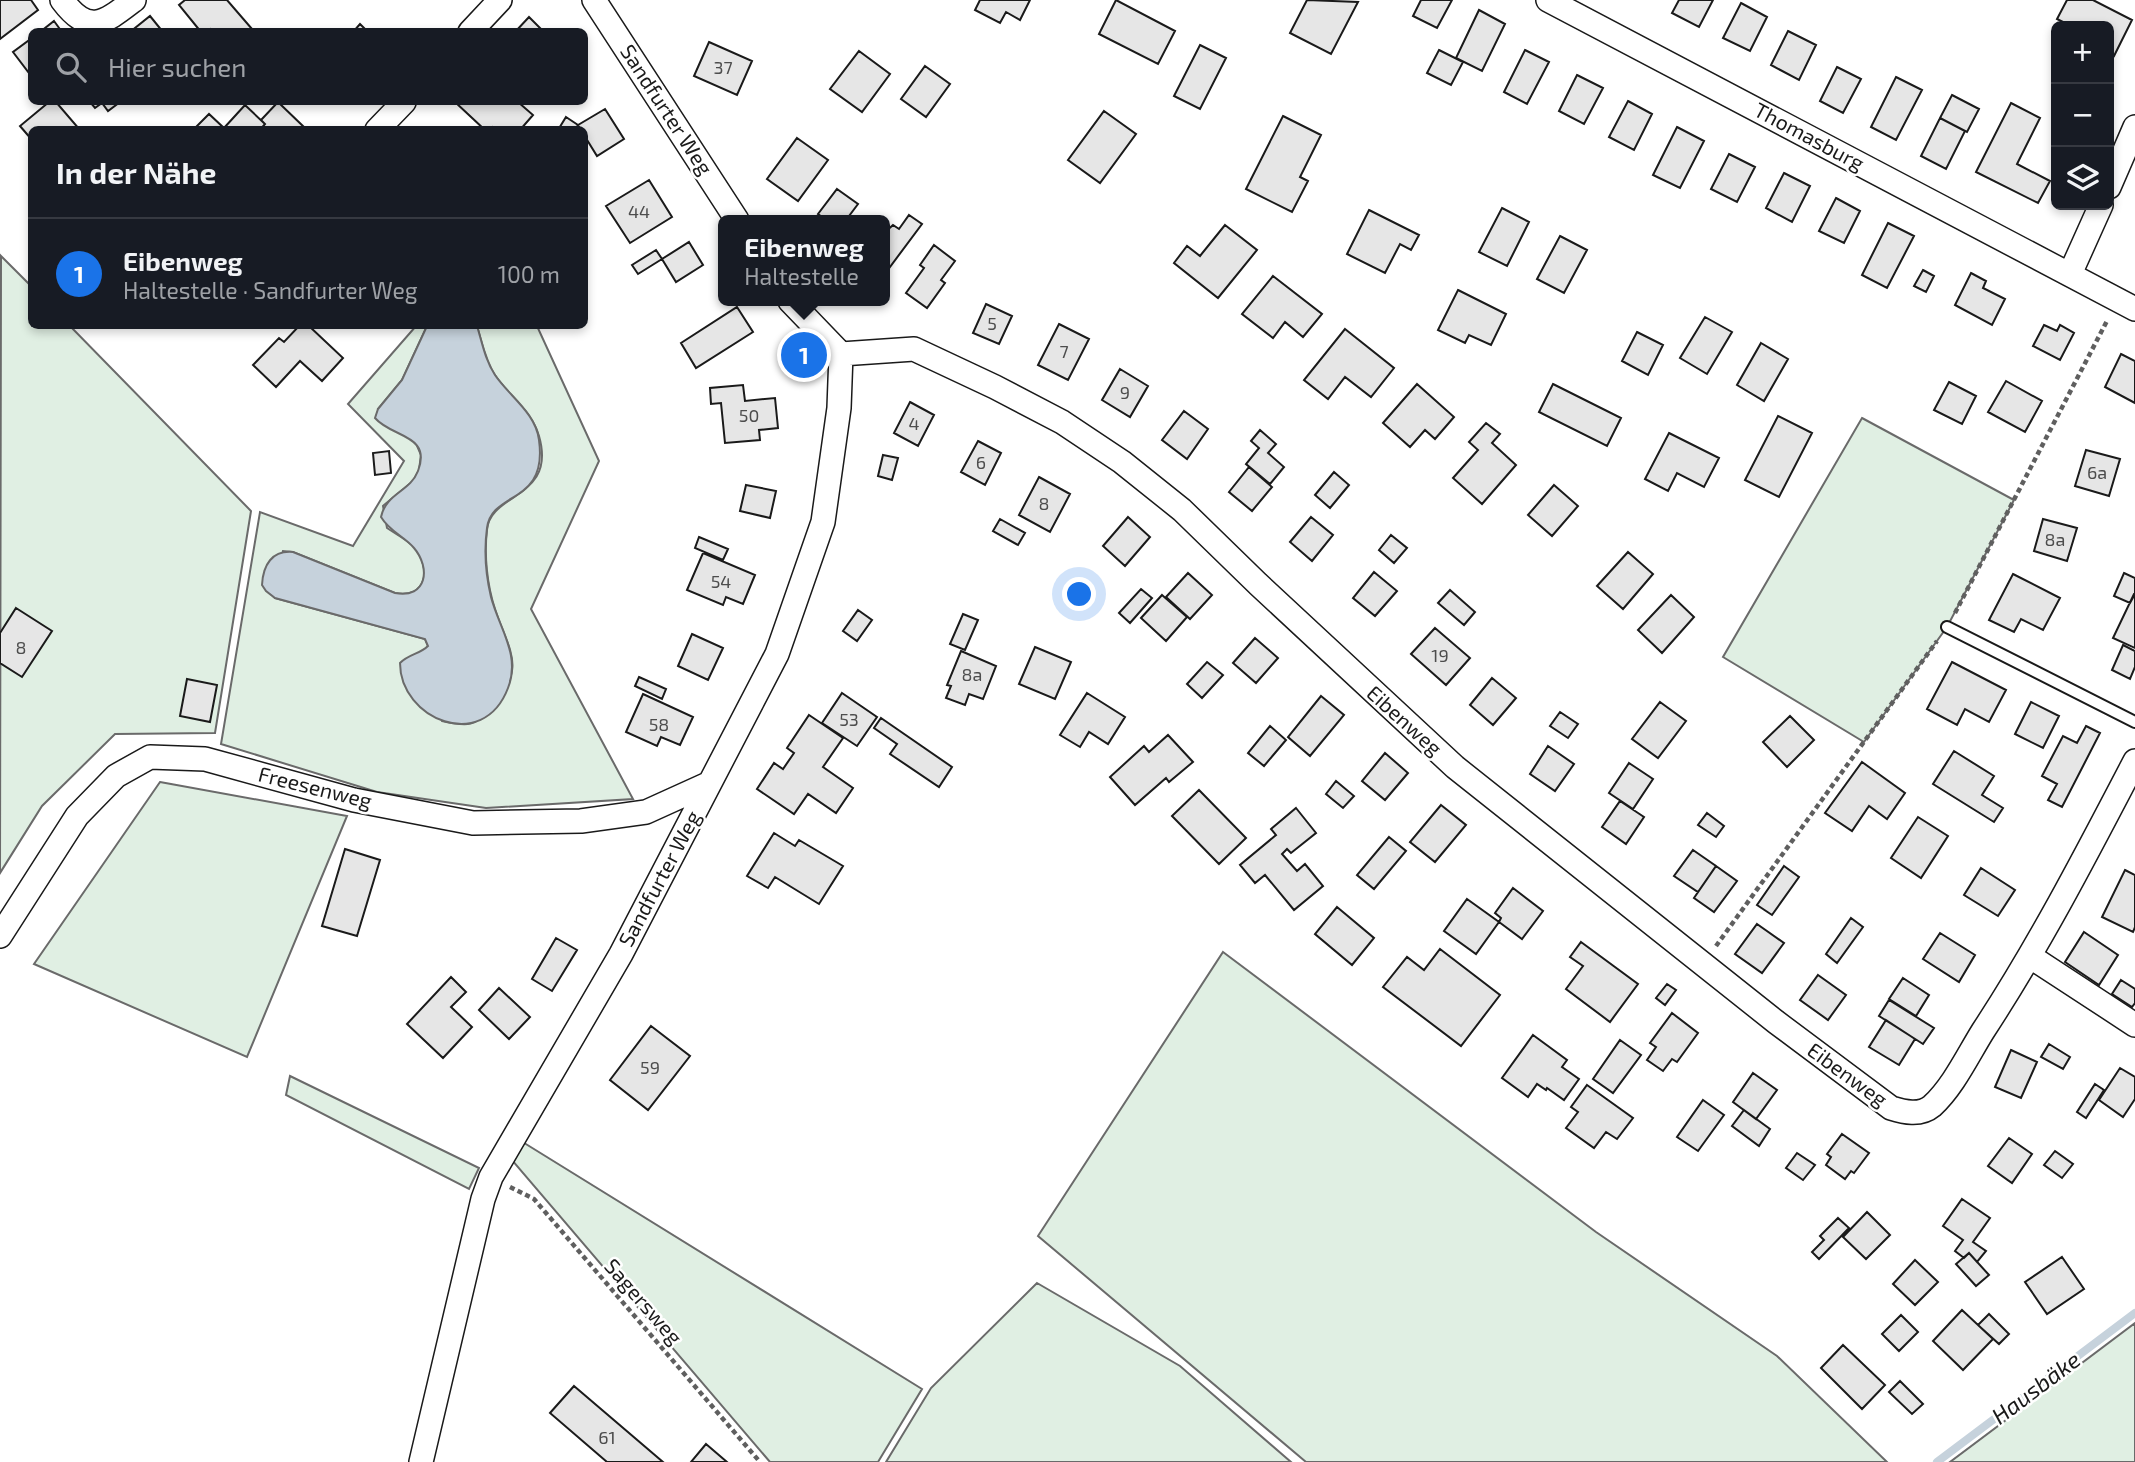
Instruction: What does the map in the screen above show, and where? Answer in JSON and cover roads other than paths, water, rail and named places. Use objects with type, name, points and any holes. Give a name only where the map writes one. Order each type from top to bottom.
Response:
[{"type":"street","points":[[62,0],[72,13],[88,22],[106,21],[134,0]]},
{"type":"street","points":[[474,28],[500,0]]},
{"type":"street","name":"Sandfurter Weg","points":[[594,0],[734,215]]},
{"type":"street","name":"Thomasburg","points":[[1548,0],[2126,305]]},
{"type":"street","points":[[381,126],[401,105]]},
{"type":"street","points":[[2114,178],[2130,151],[2135,127]]},
{"type":"street","points":[[2070,274],[2099,210]]},
{"type":"street","points":[[795,306],[841,355]]},
{"type":"street","name":"Eibenweg","points":[[841,355],[914,349],[1062,422],[1122,462],[1182,510],[1267,593],[1455,767],[1703,964],[1891,1108],[1910,1114],[1930,1108],[1949,1084],[2031,957],[2135,761]]},
{"type":"street","name":"Sandfurter Weg","points":[[421,1462],[483,1199],[491,1177],[621,954],[777,654],[822,522],[839,408],[841,355]]},
{"type":"street","name":"Freesenweg","points":[[0,936],[77,816],[116,776],[150,757],[205,759],[354,800],[473,823],[581,821],[646,813],[710,783]]},
{"type":"street","points":[[2031,957],[2135,1025]]},
{"type":"lane","points":[[1947,627],[2135,722]]},
{"type":"waterway","name":"Hausbäke","points":[[1937,1462],[2135,1313]]},
{"type":"place","name":"Eibenweg","points":[[804,355]]}]
